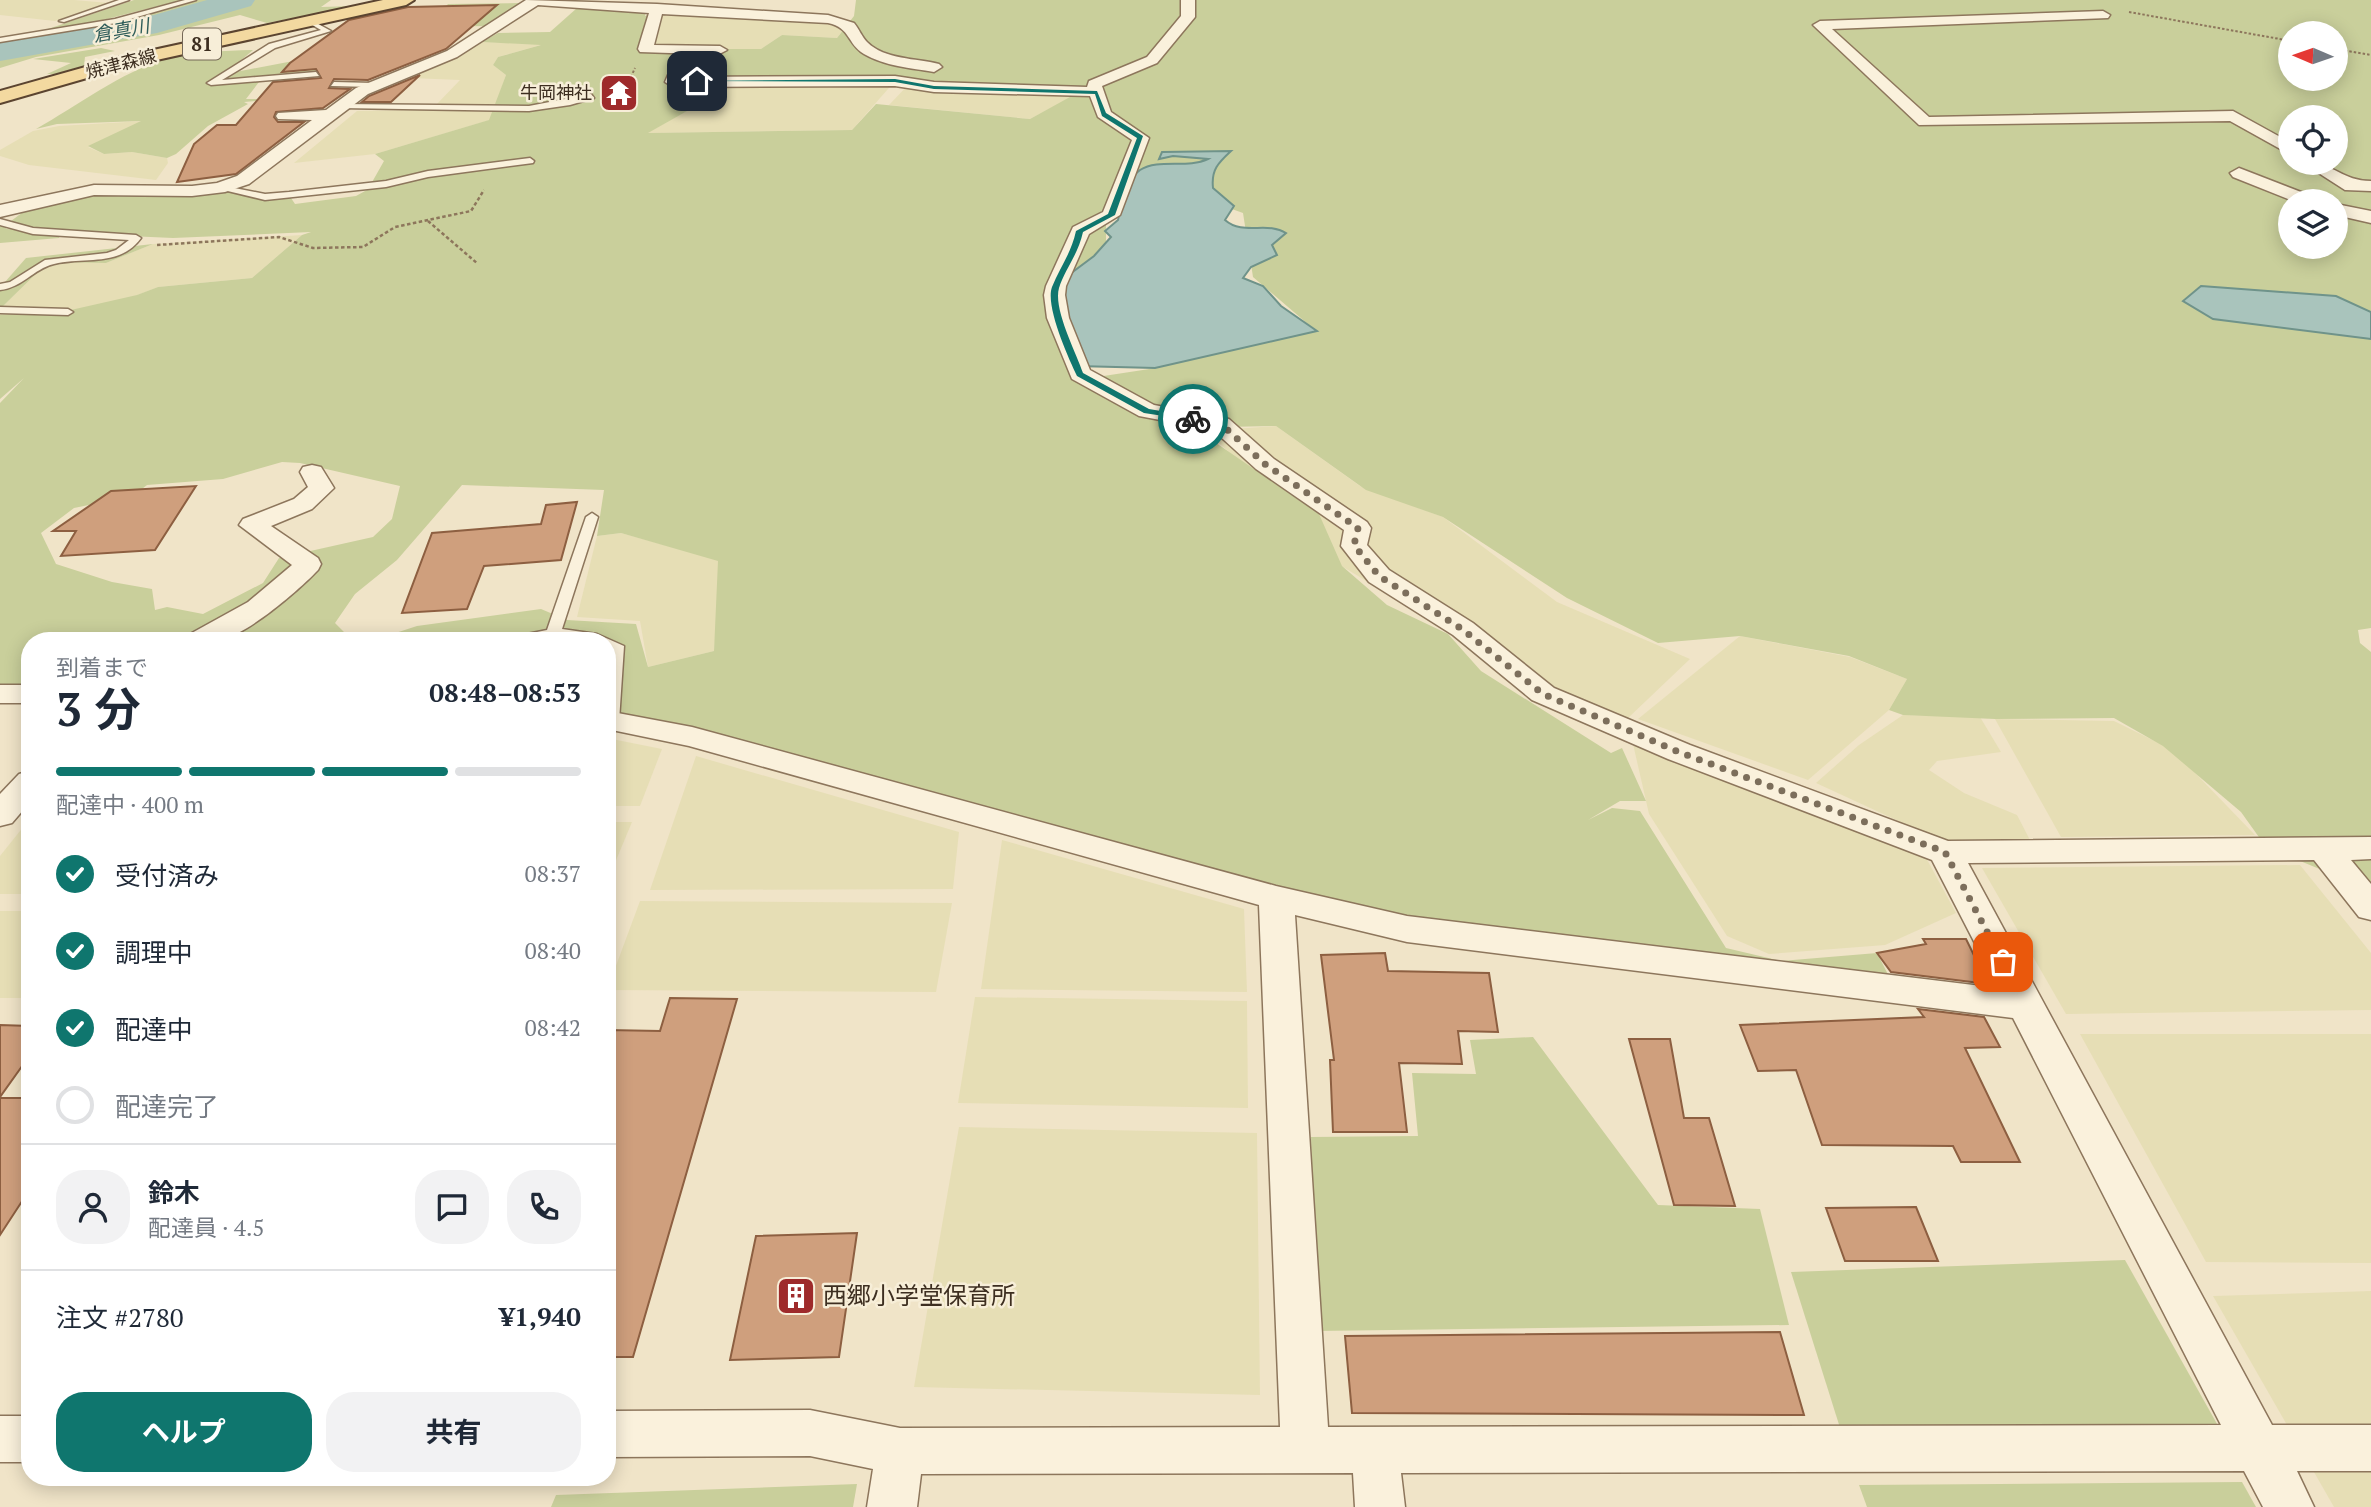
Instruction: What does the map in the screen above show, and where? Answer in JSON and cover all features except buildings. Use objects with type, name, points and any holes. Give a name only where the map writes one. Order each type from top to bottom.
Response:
[{"type":"main road","name":"焼津森線","points":[[0,97],[121,62],[406,0]]},
{"type":"street","points":[[657,8],[645,49],[719,50],[676,71],[673,82],[895,80],[934,87],[1095,88],[1152,60],[1188,17],[1188,0]]},
{"type":"street","points":[[0,211],[94,190],[192,191],[219,188],[243,180],[373,85],[452,54],[535,1],[844,16],[865,48],[885,57],[953,70]]},
{"type":"street","points":[[2103,15],[1820,25],[1925,122],[2232,116],[2278,143]]},
{"type":"street","points":[[986,73],[1095,88]]},
{"type":"street","points":[[1095,88],[1104,114],[1141,138],[1111,215],[1080,231],[1075,252],[1055,289],[1054,305],[1080,374],[1147,411],[1221,424],[1265,464],[1358,528],[1354,545],[1379,576],[1462,629],[1543,694],[1679,752],[1945,852],[2371,848]]},
{"type":"street","points":[[284,116],[336,111]]},
{"type":"street","points":[[2238,173],[2278,189]]},
{"type":"street","points":[[2332,175],[2351,186],[2371,186]]},
{"type":"street","points":[[2348,212],[2371,217]]},
{"type":"street","points":[[216,632],[289,587],[308,564],[252,525],[303,504],[321,488],[312,472]]},
{"type":"street","points":[[0,694],[21,694]]},
{"type":"street","points":[[616,722],[692,737],[1276,898],[1408,929],[2026,1006]]},
{"type":"street","points":[[0,815],[21,791]]},
{"type":"street","points":[[2322,847],[2371,908]]},
{"type":"street","points":[[1945,852],[2289,1507]]},
{"type":"street","points":[[1276,898],[1305,1450]]},
{"type":"street","points":[[616,1434],[810,1433],[900,1451],[2371,1448]]},
{"type":"street","points":[[0,1439],[21,1438]]},
{"type":"street","points":[[1375,1450],[1380,1507]]},
{"type":"street","points":[[892,1507],[900,1451]]},
{"type":"lane","points":[[62,21],[126,0]]},
{"type":"lane","points":[[0,40],[116,21],[193,0]]},
{"type":"lane","points":[[309,21],[327,31],[272,46],[211,83],[316,74]]},
{"type":"lane","points":[[334,84],[373,85]]},
{"type":"lane","points":[[336,111],[430,106],[525,111],[568,104],[591,96]]},
{"type":"lane","points":[[219,188],[265,197],[289,195],[386,184],[428,174],[530,161]]},
{"type":"lane","points":[[0,222],[33,231],[136,238],[128,247],[108,257],[48,262],[0,298]]},
{"type":"lane","points":[[0,287],[12,287]]},
{"type":"lane","points":[[0,310],[68,312]]},
{"type":"lane","points":[[554,632],[592,517]]},
{"type":"path","points":[[2160,18],[2278,39]]},
{"type":"path","points":[[2348,51],[2371,55]]},
{"type":"path","points":[[128,247],[279,237],[313,248],[363,247],[395,227],[471,211],[493,177],[512,164]]},
{"type":"path","points":[[428,220],[478,264]]},
{"type":"shaded area","points":[[0,0],[109,3],[55,21],[0,15]]},
{"type":"shaded area","points":[[657,8],[828,19],[845,27],[837,38],[782,35],[761,49],[645,49]]},
{"type":"shaded area","points":[[482,42],[544,44],[498,57],[493,65],[506,75],[490,120],[375,154],[294,163],[357,111],[410,110],[436,105],[460,80],[410,78]]},
{"type":"shaded area","points":[[895,81],[852,130],[647,133],[735,84]]},
{"type":"shaded area","points":[[910,83],[1081,92],[1030,119],[889,105]]},
{"type":"shaded area","points":[[144,121],[88,147],[104,154],[132,152],[167,158],[168,163],[156,180],[29,165],[0,156],[0,150],[33,131],[59,126]]},
{"type":"shaded area","points":[[302,235],[252,278],[158,287],[0,349],[0,309],[48,262],[106,263],[153,244]]},
{"type":"shaded area","points":[[1276,426],[1360,486],[1443,517],[1557,602],[1690,659],[1627,719],[1552,692],[1323,555],[1237,459],[1205,431]]},
{"type":"shaded area","points":[[621,533],[722,561],[714,651],[648,667],[640,621],[577,617],[597,536]]},
{"type":"shaded area","points":[[1740,636],[1850,657],[1907,679],[1889,710],[1808,780],[1638,719]]},
{"type":"shaded area","points":[[1903,715],[1980,717],[2001,752],[1937,761],[1929,770],[1964,793],[2017,815],[2031,842],[1944,842],[1816,783],[1859,745]]},
{"type":"shaded area","points":[[1995,719],[2114,721],[2173,750],[2255,835],[2061,837]]},
{"type":"shaded area","points":[[616,740],[662,749],[640,806],[616,806]]},
{"type":"shaded area","points":[[1633,744],[1729,771],[1924,854],[1956,913],[1885,945],[1769,954],[1727,936],[1649,814]]},
{"type":"shaded area","points":[[696,756],[959,832],[953,889],[650,890]]},
{"type":"shaded area","points":[[616,822],[632,822],[616,860]]},
{"type":"shaded area","points":[[21,830],[21,894],[0,894],[0,856]]},
{"type":"shaded area","points":[[1002,840],[1244,909],[1247,992],[981,989]]},
{"type":"shaded area","points":[[2300,865],[2371,953],[2371,1010],[2066,1014],[1982,868]]},
{"type":"shaded area","points":[[640,901],[952,903],[936,992],[616,990],[616,966]]},
{"type":"shaded area","points":[[0,911],[21,911],[21,998],[0,998]]},
{"type":"shaded area","points":[[975,997],[1247,1001],[1248,1108],[958,1103]]},
{"type":"shaded area","points":[[2080,1034],[2371,1034],[2371,1263],[2206,1262]]},
{"type":"shaded area","points":[[959,1127],[1257,1133],[1260,1395],[914,1387]]},
{"type":"shaded area","points":[[2371,1291],[2371,1507],[2334,1507],[2213,1296]]},
{"type":"green space","points":[[134,0],[182,0],[71,28],[39,32]]},
{"type":"green space","points":[[194,0],[331,0],[321,7],[354,6],[267,23],[240,15],[159,35],[36,57],[0,68],[0,40],[102,25]]},
{"type":"green space","points":[[856,0],[2371,0],[2371,628],[2358,630],[2360,643],[2371,652],[2371,885],[2349,881],[2266,847],[2241,812],[2163,746],[2114,718],[1995,719],[1903,715],[1889,710],[1907,679],[1849,656],[1740,636],[1658,643],[1567,598],[1443,517],[1366,490],[1276,426],[1225,427],[1128,398],[1097,377],[1156,368],[1316,331],[1253,277],[1243,213],[1215,203],[1210,191],[1193,187],[1106,221],[1106,250],[1046,312],[1076,378],[1163,420],[1208,425],[1206,436],[1319,514],[1342,566],[1387,605],[1448,634],[1481,671],[1611,753],[1622,748],[1646,801],[1620,801],[1588,820],[1612,808],[1640,811],[1726,948],[1781,961],[1877,953],[1896,990],[1700,956],[1504,941],[1480,924],[1491,940],[1386,924],[1333,912],[822,773],[814,766],[616,720],[616,632],[399,632],[417,626],[541,609],[567,620],[636,624],[648,667],[714,651],[718,561],[621,533],[597,536],[604,490],[462,485],[397,560],[355,594],[335,623],[344,632],[21,632],[21,688],[0,688],[0,403],[24,378],[0,399],[0,315],[62,312],[137,295],[158,287],[252,278],[302,235],[311,232],[173,238],[61,233],[59,238],[0,243],[0,224],[7,229],[31,230],[11,221],[23,212],[59,201],[68,194],[104,190],[198,193],[243,182],[240,193],[289,195],[295,204],[356,196],[376,185],[371,184],[384,161],[375,154],[489,120],[506,75],[493,65],[498,57],[541,45],[482,42],[498,33],[550,32],[577,8],[645,10],[645,16],[656,12],[645,49],[761,49],[782,35],[837,38],[854,16]],"holes":[[[885,80],[934,87],[1079,92],[1030,119],[876,104],[852,130],[648,133],[735,84]],[[282,462],[300,463],[400,486],[392,519],[373,537],[279,558],[263,583],[203,614],[167,607],[155,610],[152,589],[112,582],[56,564],[41,533],[74,508],[133,496],[147,485],[223,479]]]},
{"type":"green space","points":[[520,3],[487,26],[427,27],[448,4]]},
{"type":"green space","points":[[101,48],[115,51],[85,57],[84,66],[55,74],[47,74],[71,63],[33,59]]},
{"type":"green space","points":[[253,50],[225,74],[309,58],[329,72],[289,73],[262,78],[246,99],[268,99],[334,84],[339,87],[326,95],[244,102],[248,104],[208,126],[176,154],[167,158],[132,152],[104,154],[88,146],[141,121],[57,124],[36,129],[116,81],[149,65],[188,54]]},
{"type":"green space","points":[[153,244],[106,263],[48,262],[0,309],[0,283],[5,282],[26,258]]},
{"type":"green space","points":[[1533,1037],[1658,1205],[1760,1209],[1789,1325],[1315,1331],[1311,1137],[1418,1136],[1412,1073],[1476,1074],[1470,1040]]},
{"type":"green space","points":[[2125,1260],[2221,1431],[1841,1431],[1791,1272]]},
{"type":"green space","points":[[2242,1482],[2256,1507],[1867,1507],[1859,1485]]},
{"type":"green space","points":[[857,1484],[853,1507],[551,1507],[556,1495]]},
{"type":"water","points":[[1231,151],[1216,167],[1213,176],[1213,188],[1234,206],[1225,220],[1239,227],[1271,228],[1286,233],[1272,245],[1277,255],[1251,267],[1243,278],[1263,286],[1281,306],[1317,331],[1155,368],[1077,366],[1058,283],[1094,256],[1111,237],[1105,231],[1118,220],[1121,207],[1116,196],[1140,170],[1148,166],[1208,159],[1173,156],[1159,159],[1162,152]]},
{"type":"water","points":[[2201,286],[2336,296],[2371,312],[2371,339],[2213,319],[2183,301]]},
{"type":"waterway","name":"倉真川","points":[[0,51],[157,24],[240,0]]},
{"type":"way so far","points":[[1193,419],[1221,424],[1265,464],[1358,528],[1354,545],[1379,576],[1462,629],[1543,694],[1679,752],[1945,852],[2003,962]]},
{"type":"place","name":"牛岡神社","points":[[619,93]]},
{"type":"place","name":"西郷小学堂保育所","points":[[796,1296]]},
{"type":"route","points":[[697,81],[895,80],[934,87],[1097,92],[1104,114],[1141,138],[1111,215],[1080,231],[1075,252],[1055,289],[1054,305],[1080,374],[1147,411],[1193,419]]}]
